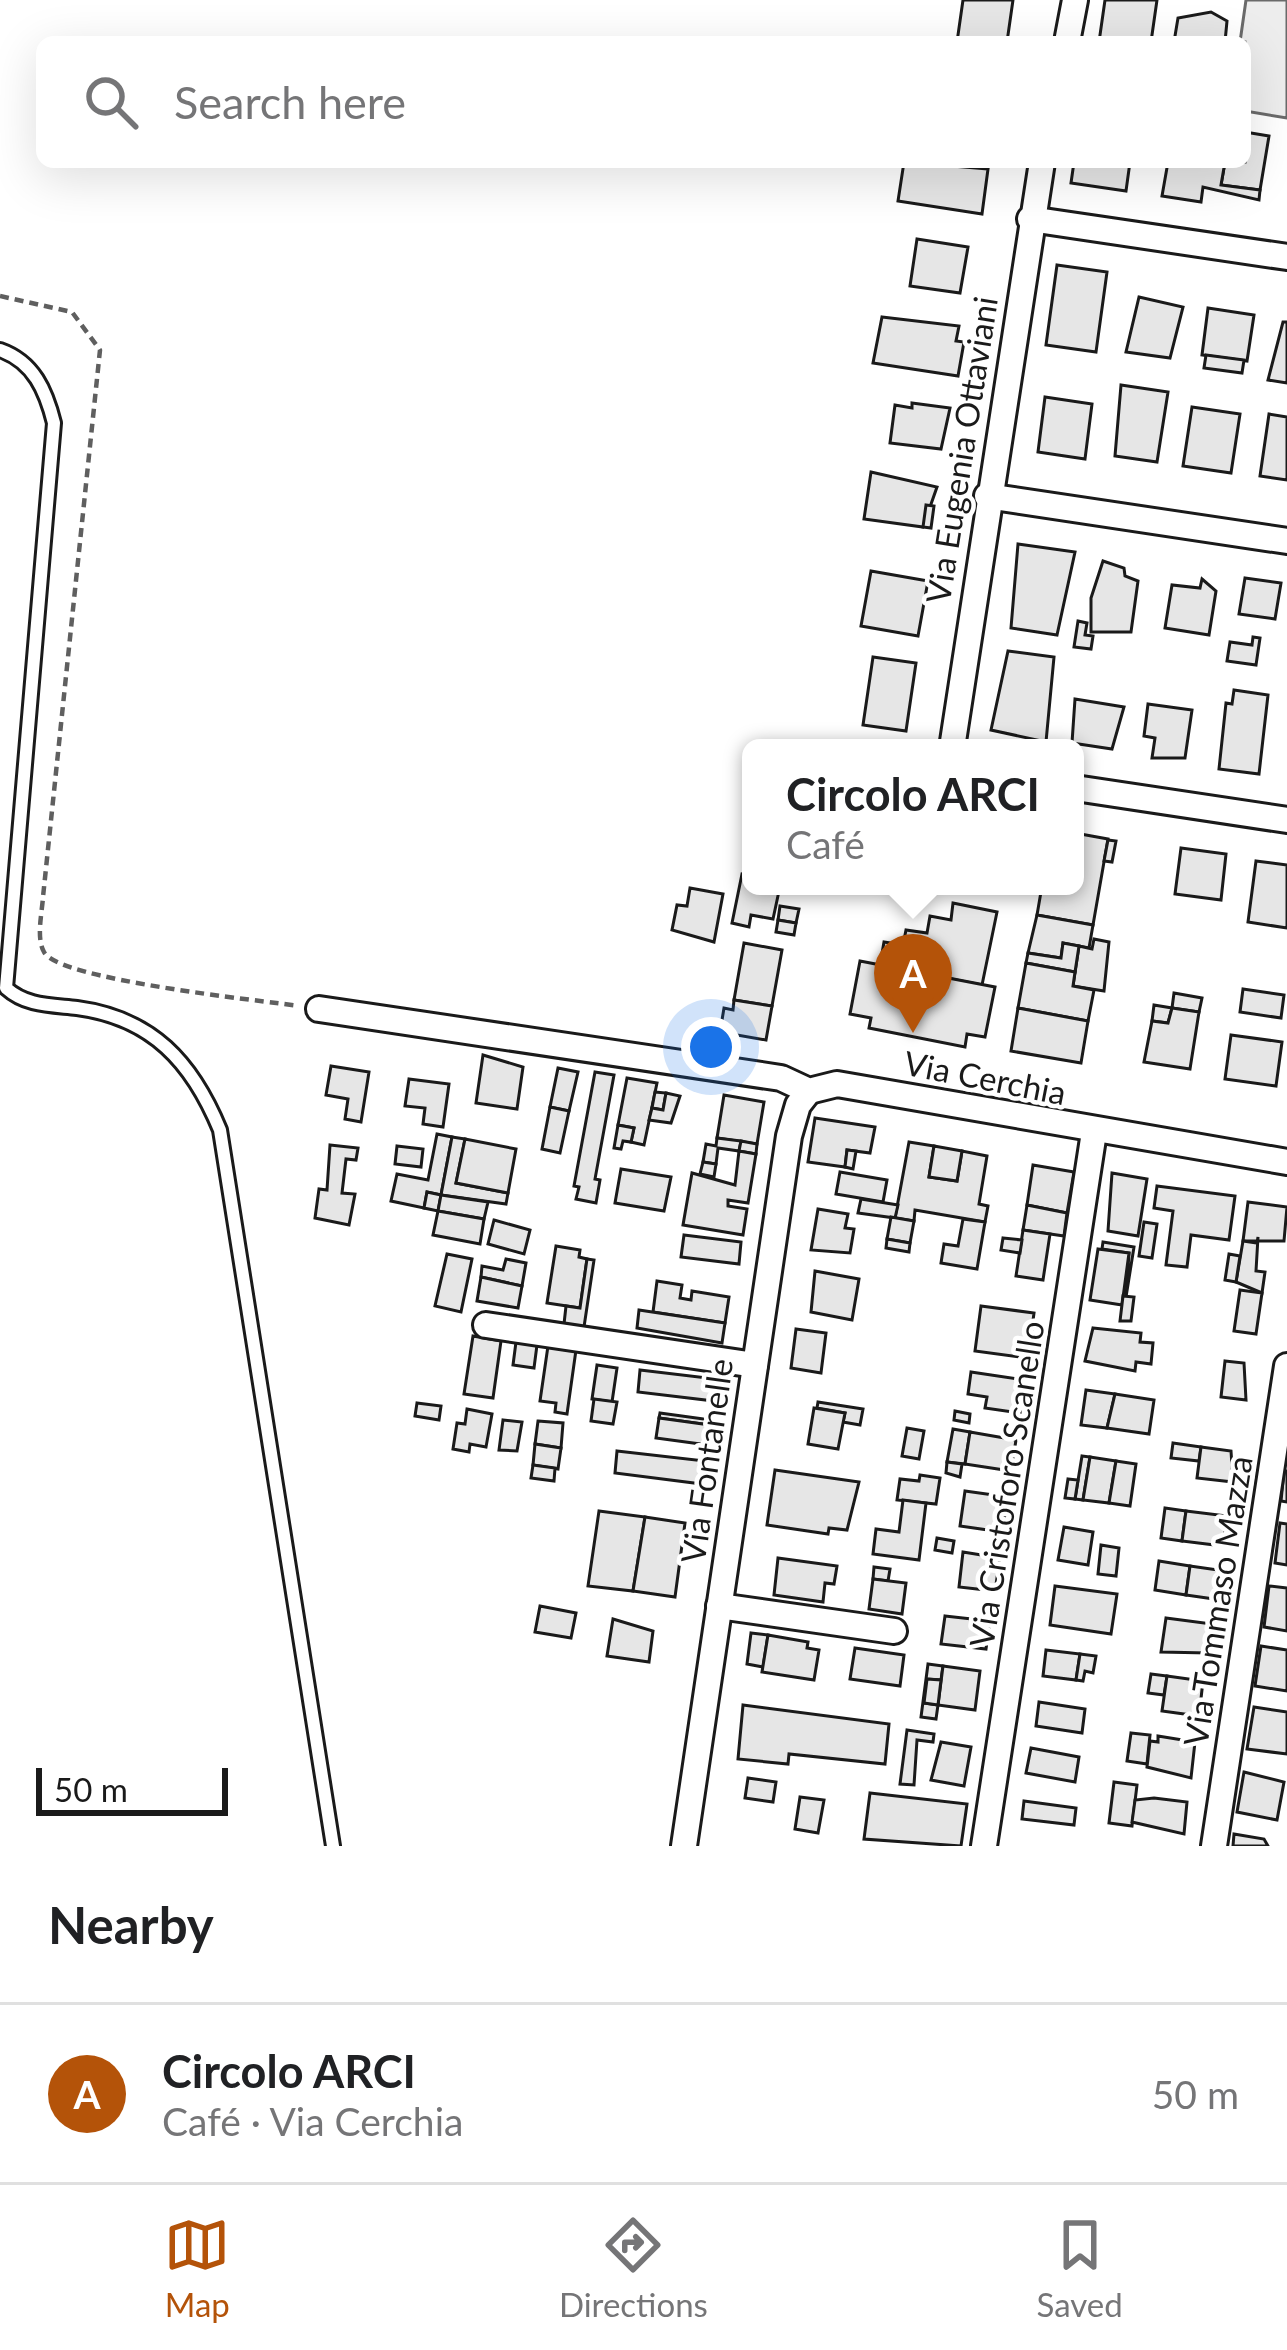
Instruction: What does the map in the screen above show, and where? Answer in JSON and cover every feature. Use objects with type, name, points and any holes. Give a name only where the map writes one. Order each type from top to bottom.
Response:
[{"type":"street","points":[[1068,36],[1075,0]]},
{"type":"street","name":"Via Eugenia Ottaviani","points":[[953,739],[1041,168]]},
{"type":"street","points":[[1030,219],[1287,257]]},
{"type":"street","points":[[987,496],[1287,541]]},
{"type":"street","points":[[1084,789],[1287,820]]},
{"type":"street","name":"Via Cerchia","points":[[319,1009],[585,1045],[781,1078],[809,1091],[837,1084],[1287,1162]]},
{"type":"street","name":"Via Fontanelle","points":[[684,1846],[789,1136],[797,1105],[809,1091]]},
{"type":"street","name":"Via Cristoforo Scanello","points":[[984,1846],[1094,1132]]},
{"type":"street","points":[[486,1325],[755,1365]]},
{"type":"street","name":"Via Tommaso Mazza","points":[[1214,1846],[1287,1366]]},
{"type":"street","points":[[719,1606],[894,1631]]},
{"type":"lane","points":[[0,350],[31,370],[46,392],[54,423],[6,988],[21,1001],[103,1012],[142,1025],[175,1051],[202,1087],[220,1130],[333,1846]]},
{"type":"path","points":[[0,296],[71,312],[100,350],[43,897],[44,952],[52,962],[89,975],[319,1009]]},
{"type":"shaded area","points":[[1246,0],[1287,0],[1287,118],[1251,112],[1251,36],[1241,36]]},
{"type":"building","points":[[963,0],[1013,0],[1008,36],[958,36]]},
{"type":"building","points":[[1105,0],[1157,0],[1152,36],[1100,36]]},
{"type":"building","points":[[1211,12],[1227,21],[1226,36],[1175,36],[1178,18]]},
{"type":"building","points":[[1251,133],[1269,136],[1260,190],[1221,185],[1224,168],[1251,168]]},
{"type":"building","points":[[903,168],[988,169],[982,214],[898,201]]},
{"type":"building","points":[[1073,168],[1129,168],[1126,191],[1071,183]]},
{"type":"building","points":[[1167,168],[1224,168],[1221,185],[1260,190],[1259,200],[1203,187],[1201,202],[1162,196]]},
{"type":"building","points":[[917,239],[968,247],[960,293],[910,286]]},
{"type":"building","points":[[1057,265],[1107,272],[1096,352],[1046,345]]},
{"type":"building","points":[[1139,297],[1183,307],[1170,358],[1126,352]]},
{"type":"building","points":[[1208,308],[1254,315],[1247,361],[1202,355]]},
{"type":"building","points":[[882,317],[959,326],[956,341],[964,342],[958,376],[873,363]]},
{"type":"building","points":[[1283,322],[1287,322],[1287,383],[1268,380]]},
{"type":"building","points":[[1206,355],[1244,360],[1242,373],[1204,368]]},
{"type":"building","points":[[1121,385],[1168,392],[1157,462],[1115,456]]},
{"type":"building","points":[[1045,397],[1092,404],[1085,459],[1038,452]]},
{"type":"building","points":[[912,403],[950,408],[941,449],[890,443],[895,405],[912,408]]},
{"type":"building","points":[[1192,407],[1240,414],[1231,473],[1183,466]]},
{"type":"building","points":[[1269,414],[1287,417],[1287,480],[1260,476]]},
{"type":"building","points":[[871,472],[937,487],[923,527],[864,519]]},
{"type":"building","points":[[926,505],[934,506],[931,528],[923,527]]},
{"type":"building","points":[[1018,544],[1075,552],[1057,635],[1011,628]]},
{"type":"building","points":[[1103,561],[1124,568],[1125,576],[1138,581],[1131,632],[1091,632],[1091,598]]},
{"type":"building","points":[[871,571],[928,581],[918,636],[861,626]]},
{"type":"building","points":[[1245,578],[1281,583],[1275,619],[1239,614]]},
{"type":"building","points":[[1202,579],[1216,591],[1209,635],[1165,628],[1172,585],[1200,588]]},
{"type":"building","points":[[1078,621],[1087,623],[1085,635],[1093,636],[1091,649],[1074,647]]},
{"type":"building","points":[[1253,637],[1260,638],[1256,665],[1227,661],[1230,642],[1252,645]]},
{"type":"building","points":[[1008,651],[1054,657],[1046,739],[991,730]]},
{"type":"building","points":[[873,657],[916,663],[906,731],[863,725]]},
{"type":"building","points":[[1234,690],[1268,695],[1259,774],[1219,769],[1226,703],[1232,704]]},
{"type":"building","points":[[1075,699],[1124,707],[1112,749],[1072,739]]},
{"type":"building","points":[[1148,704],[1192,710],[1185,758],[1152,758],[1155,738],[1144,736]]},
{"type":"building","points":[[1084,835],[1108,839],[1093,925],[1037,915],[1040,895],[1084,895]]},
{"type":"building","points":[[1108,840],[1116,841],[1112,862],[1104,861]]},
{"type":"building","points":[[1181,848],[1226,854],[1221,900],[1175,894]]},
{"type":"building","points":[[1256,861],[1287,865],[1287,928],[1248,922]]},
{"type":"building","points":[[742,874],[742,895],[778,895],[773,919],[751,915],[749,927],[732,923]]},
{"type":"building","points":[[690,888],[723,894],[714,942],[672,930],[677,905],[687,906]]},
{"type":"building","points":[[953,903],[997,912],[982,985],[880,965],[884,942],[903,945],[906,930],[927,933],[930,916],[951,920]]},
{"type":"building","points":[[780,906],[799,909],[796,923],[778,920]]},
{"type":"building","points":[[1037,915],[1093,925],[1089,948],[1063,943],[1061,958],[1028,953]]},
{"type":"building","points":[[778,920],[796,923],[794,935],[776,932]]},
{"type":"building","points":[[1094,939],[1109,942],[1104,991],[1073,986],[1079,946],[1092,949]]},
{"type":"building","points":[[744,943],[782,950],[772,1006],[734,1000]]},
{"type":"building","points":[[1063,943],[1079,946],[1075,972],[1026,963],[1028,953],[1061,958]]},
{"type":"building","points":[[860,961],[995,987],[985,1037],[967,1034],[965,1047],[869,1028],[871,1018],[850,1014]]},
{"type":"building","points":[[1026,963],[1075,972],[1073,986],[1094,990],[1088,1021],[1018,1008]]},
{"type":"building","points":[[1243,989],[1284,995],[1281,1018],[1240,1012]]},
{"type":"building","points":[[1174,993],[1202,998],[1199,1012],[1172,1008]]},
{"type":"building","points":[[734,1000],[772,1006],[766,1040],[720,1032],[724,1008],[733,1010]]},
{"type":"building","points":[[1154,1005],[1172,1008],[1168,1023],[1152,1021]]},
{"type":"building","points":[[1018,1008],[1088,1021],[1081,1063],[1011,1051]]},
{"type":"building","points":[[1172,1008],[1199,1012],[1190,1069],[1144,1062],[1152,1021],[1168,1023]]},
{"type":"building","points":[[1231,1035],[1282,1042],[1276,1086],[1225,1079]]},
{"type":"building","points":[[483,1055],[523,1067],[517,1109],[476,1103]]},
{"type":"building","points":[[331,1066],[369,1072],[361,1122],[345,1119],[348,1099],[326,1095]]},
{"type":"building","points":[[558,1068],[578,1072],[569,1111],[550,1107]]},
{"type":"building","points":[[595,1072],[614,1075],[595,1179],[600,1180],[596,1203],[576,1199],[579,1187],[574,1186]]},
{"type":"building","points":[[627,1078],[657,1083],[644,1145],[631,1142],[634,1128],[618,1125]]},
{"type":"building","points":[[409,1079],[449,1084],[443,1127],[423,1124],[425,1108],[405,1106]]},
{"type":"building","points":[[655,1092],[666,1093],[663,1110],[652,1108]]},
{"type":"building","points":[[666,1093],[680,1096],[671,1123],[649,1120],[652,1108],[663,1110]]},
{"type":"building","points":[[724,1095],[764,1102],[757,1144],[717,1138]]},
{"type":"building","points":[[550,1107],[569,1111],[560,1153],[542,1149]]},
{"type":"building","points":[[815,1118],[875,1127],[870,1153],[847,1150],[845,1167],[808,1162]]},
{"type":"building","points":[[618,1125],[634,1128],[631,1142],[623,1141],[621,1149],[614,1148]]},
{"type":"building","points":[[437,1134],[452,1137],[441,1195],[427,1192],[424,1208],[391,1201],[397,1174],[428,1180]]},
{"type":"building","points":[[452,1137],[465,1139],[456,1183],[508,1193],[506,1204],[441,1195]]},
{"type":"building","points":[[717,1138],[741,1141],[739,1151],[718,1148],[716,1164],[703,1162],[706,1144],[716,1146]]},
{"type":"building","points":[[465,1139],[516,1149],[508,1193],[456,1183]]},
{"type":"building","points":[[741,1141],[757,1144],[756,1154],[739,1151]]},
{"type":"building","points":[[909,1142],[934,1146],[929,1177],[957,1181],[962,1151],[987,1156],[979,1204],[988,1206],[985,1222],[915,1210],[914,1221],[895,1218]]},
{"type":"building","points":[[330,1145],[358,1148],[356,1160],[346,1159],[342,1193],[355,1194],[349,1225],[315,1218],[319,1189],[327,1190]]},
{"type":"building","points":[[397,1146],[423,1149],[421,1167],[395,1164]]},
{"type":"building","points":[[934,1146],[962,1151],[957,1181],[929,1177]]},
{"type":"building","points":[[847,1150],[856,1151],[853,1169],[845,1167]]},
{"type":"building","points":[[739,1151],[756,1154],[748,1203],[728,1200],[728,1206],[747,1209],[743,1235],[683,1225],[692,1173],[735,1185]]},
{"type":"building","points":[[703,1162],[716,1164],[714,1177],[700,1174]]},
{"type":"building","points":[[1033,1165],[1074,1172],[1067,1213],[1027,1205]]},
{"type":"building","points":[[621,1169],[671,1177],[664,1211],[615,1203]]},
{"type":"building","points":[[840,1172],[887,1180],[883,1202],[836,1194]]},
{"type":"building","points":[[1112,1173],[1147,1179],[1138,1236],[1108,1231]]},
{"type":"building","points":[[1157,1186],[1235,1196],[1229,1240],[1191,1235],[1187,1267],[1166,1265],[1173,1211],[1154,1208]]},
{"type":"building","points":[[427,1192],[441,1195],[438,1211],[424,1208]]},
{"type":"building","points":[[441,1195],[488,1202],[484,1219],[438,1211]]},
{"type":"building","points":[[861,1199],[898,1205],[895,1218],[858,1213]]},
{"type":"building","points":[[1248,1202],[1287,1207],[1284,1241],[1243,1241]]},
{"type":"building","points":[[1027,1205],[1067,1213],[1064,1236],[1023,1230]]},
{"type":"building","points":[[818,1209],[848,1214],[845,1228],[854,1229],[850,1253],[811,1250]]},
{"type":"building","points":[[438,1211],[484,1219],[480,1244],[433,1235]]},
{"type":"building","points":[[891,1217],[914,1221],[910,1243],[887,1239]]},
{"type":"building","points":[[963,1219],[985,1222],[977,1269],[941,1263],[944,1244],[958,1246]]},
{"type":"building","points":[[494,1220],[530,1230],[524,1254],[488,1244]]},
{"type":"building","points":[[1144,1222],[1157,1224],[1152,1258],[1139,1256]]},
{"type":"building","points":[[1023,1230],[1050,1234],[1043,1280],[1016,1276]]},
{"type":"building","points":[[684,1235],[741,1242],[739,1264],[681,1257]]},
{"type":"building","points":[[1258,1237],[1256,1271],[1265,1272],[1262,1293],[1236,1282],[1243,1241],[1257,1243]]},
{"type":"building","points":[[1003,1238],[1022,1240],[1020,1253],[1001,1250]]},
{"type":"building","points":[[887,1239],[910,1243],[909,1252],[886,1248]]},
{"type":"building","points":[[1103,1242],[1134,1247],[1126,1297],[1129,1253],[1102,1249]]},
{"type":"building","points":[[556,1246],[580,1250],[579,1257],[587,1259],[580,1308],[547,1303]]},
{"type":"building","points":[[1098,1249],[1129,1253],[1122,1305],[1090,1300]]},
{"type":"building","points":[[447,1254],[472,1259],[461,1312],[435,1306]]},
{"type":"building","points":[[1229,1254],[1240,1256],[1236,1282],[1225,1280]]},
{"type":"building","points":[[506,1259],[526,1263],[522,1286],[481,1277],[482,1266],[503,1270]]},
{"type":"building","points":[[587,1259],[594,1260],[584,1327],[564,1324],[566,1306],[580,1308]]},
{"type":"building","points":[[815,1271],[859,1279],[852,1320],[811,1312]]},
{"type":"building","points":[[481,1277],[522,1286],[518,1308],[477,1301]]},
{"type":"building","points":[[657,1281],[682,1285],[680,1298],[691,1300],[692,1291],[729,1297],[725,1323],[653,1312]]},
{"type":"building","points":[[1240,1290],[1262,1293],[1256,1334],[1234,1331]]},
{"type":"building","points":[[1123,1296],[1134,1297],[1131,1321],[1120,1321]]},
{"type":"building","points":[[981,1306],[1034,1313],[1028,1358],[975,1351]]},
{"type":"building","points":[[639,1310],[725,1323],[722,1343],[637,1328]]},
{"type":"building","points":[[1093,1328],[1141,1333],[1140,1342],[1153,1343],[1151,1364],[1136,1362],[1135,1371],[1085,1361]]},
{"type":"building","points":[[796,1329],[826,1333],[821,1373],[791,1368]]},
{"type":"building","points":[[473,1336],[501,1341],[493,1398],[464,1394]]},
{"type":"building","points":[[516,1342],[537,1345],[534,1368],[513,1365]]},
{"type":"building","points":[[548,1346],[576,1350],[567,1414],[555,1412],[556,1403],[540,1401]]},
{"type":"building","points":[[1225,1361],[1244,1363],[1246,1400],[1221,1397]]},
{"type":"building","points":[[597,1365],[617,1368],[612,1402],[592,1399]]},
{"type":"building","points":[[640,1370],[716,1379],[714,1401],[638,1392]]},
{"type":"building","points":[[971,1372],[1024,1380],[1020,1413],[985,1408],[987,1397],[968,1394]]},
{"type":"building","points":[[1086,1390],[1115,1394],[1107,1428],[1081,1425]]},
{"type":"building","points":[[1115,1394],[1154,1400],[1149,1434],[1107,1428]]},
{"type":"building","points":[[594,1399],[617,1402],[613,1424],[591,1421]]},
{"type":"building","points":[[818,1402],[863,1409],[860,1425],[843,1422],[845,1413],[817,1408]]},
{"type":"building","points":[[417,1403],[441,1406],[439,1420],[415,1416]]},
{"type":"building","points":[[814,1408],[845,1413],[838,1449],[808,1444]]},
{"type":"building","points":[[467,1409],[492,1414],[486,1447],[470,1444],[469,1452],[453,1449],[457,1423],[465,1424]]},
{"type":"building","points":[[955,1411],[970,1414],[969,1423],[954,1420]]},
{"type":"building","points":[[660,1413],[711,1420],[710,1425],[659,1418]]},
{"type":"building","points":[[659,1418],[710,1425],[708,1445],[656,1438]]},
{"type":"building","points":[[503,1420],[522,1422],[517,1451],[499,1450]]},
{"type":"building","points":[[538,1421],[563,1423],[561,1448],[535,1444]]},
{"type":"building","points":[[907,1428],[924,1431],[919,1459],[902,1456]]},
{"type":"building","points":[[953,1429],[970,1432],[965,1464],[947,1462]]},
{"type":"building","points":[[970,1432],[1016,1440],[1011,1471],[965,1464]]},
{"type":"building","points":[[1173,1443],[1201,1447],[1199,1461],[1171,1458]]},
{"type":"building","points":[[535,1444],[561,1448],[558,1469],[533,1465]]},
{"type":"building","points":[[1201,1447],[1231,1451],[1233,1482],[1197,1478]]},
{"type":"building","points":[[617,1451],[705,1461],[702,1484],[615,1473]]},
{"type":"building","points":[[1082,1456],[1090,1457],[1083,1500],[1075,1499]]},
{"type":"building","points":[[1090,1457],[1116,1461],[1109,1503],[1083,1500]]},
{"type":"building","points":[[1116,1461],[1136,1464],[1130,1506],[1109,1503]]},
{"type":"building","points":[[947,1462],[962,1464],[960,1477],[946,1473]]},
{"type":"building","points":[[533,1465],[555,1468],[554,1481],[531,1478]]},
{"type":"building","points":[[775,1470],[859,1482],[847,1530],[829,1528],[828,1534],[767,1525]]},
{"type":"building","points":[[1287,1471],[1287,1502],[1281,1501]]},
{"type":"building","points":[[920,1475],[940,1478],[936,1504],[897,1500],[900,1479],[919,1481]]},
{"type":"building","points":[[1068,1479],[1078,1480],[1075,1499],[1065,1498]]},
{"type":"building","points":[[965,1491],[1008,1497],[1002,1532],[960,1526]]},
{"type":"building","points":[[903,1500],[926,1503],[919,1560],[873,1554],[876,1529],[899,1532]]},
{"type":"building","points":[[1165,1508],[1186,1511],[1182,1541],[1161,1538]]},
{"type":"building","points":[[599,1511],[645,1517],[633,1591],[588,1586]]},
{"type":"building","points":[[1186,1511],[1227,1516],[1223,1546],[1182,1541]]},
{"type":"building","points":[[645,1517],[685,1523],[675,1597],[633,1591]]},
{"type":"building","points":[[1280,1523],[1287,1524],[1287,1565],[1275,1563]]},
{"type":"building","points":[[1064,1527],[1093,1532],[1088,1565],[1058,1560]]},
{"type":"building","points":[[937,1538],[954,1541],[952,1553],[935,1550]]},
{"type":"building","points":[[1101,1545],[1119,1548],[1116,1576],[1098,1574]]},
{"type":"building","points":[[963,1552],[1000,1558],[995,1591],[959,1587]]},
{"type":"building","points":[[778,1558],[837,1566],[834,1584],[825,1583],[823,1602],[774,1595]]},
{"type":"building","points":[[1159,1561],[1190,1566],[1186,1595],[1155,1590]]},
{"type":"building","points":[[1190,1566],[1218,1570],[1214,1599],[1186,1595]]},
{"type":"building","points":[[874,1567],[890,1569],[888,1581],[873,1579]]},
{"type":"building","points":[[873,1579],[906,1583],[902,1614],[869,1609]]},
{"type":"building","points":[[1055,1586],[1117,1594],[1111,1634],[1050,1625]]},
{"type":"building","points":[[1269,1586],[1287,1588],[1287,1631],[1264,1627]]},
{"type":"building","points":[[540,1606],[576,1613],[571,1638],[535,1632]]},
{"type":"building","points":[[945,1616],[990,1621],[986,1649],[941,1644]]},
{"type":"building","points":[[1166,1618],[1212,1624],[1208,1653],[1161,1652]]},
{"type":"building","points":[[613,1619],[653,1631],[649,1662],[607,1656]]},
{"type":"building","points":[[751,1633],[768,1635],[763,1667],[747,1664]]},
{"type":"building","points":[[768,1635],[808,1642],[807,1648],[819,1650],[814,1680],[762,1672]]},
{"type":"building","points":[[1261,1646],[1287,1650],[1287,1691],[1255,1686]]},
{"type":"building","points":[[855,1648],[904,1655],[900,1686],[850,1679]]},
{"type":"building","points":[[1046,1650],[1080,1654],[1076,1680],[1043,1676]]},
{"type":"building","points":[[1080,1654],[1096,1656],[1093,1673],[1085,1671],[1083,1681],[1076,1680]]},
{"type":"building","points":[[928,1664],[943,1666],[941,1680],[927,1679],[924,1703],[938,1705],[936,1719],[921,1717]]},
{"type":"building","points":[[943,1666],[980,1671],[975,1710],[938,1705]]},
{"type":"building","points":[[1151,1674],[1167,1676],[1164,1695],[1148,1693]]},
{"type":"building","points":[[1167,1676],[1203,1681],[1199,1716],[1162,1711]]},
{"type":"building","points":[[927,1679],[941,1680],[938,1705],[924,1703]]},
{"type":"building","points":[[1039,1702],[1085,1709],[1082,1733],[1036,1726]]},
{"type":"building","points":[[743,1705],[889,1724],[885,1764],[789,1754],[788,1764],[738,1759]]},
{"type":"building","points":[[1254,1707],[1287,1712],[1287,1754],[1247,1749]]},
{"type":"building","points":[[907,1730],[934,1734],[933,1742],[917,1740],[914,1785],[900,1784]]},
{"type":"building","points":[[1131,1733],[1150,1735],[1147,1764],[1127,1761]]},
{"type":"building","points":[[1158,1736],[1195,1742],[1191,1778],[1147,1767],[1150,1741],[1158,1742]]},
{"type":"building","points":[[941,1742],[971,1747],[964,1786],[931,1780]]},
{"type":"building","points":[[1031,1748],[1079,1757],[1075,1782],[1026,1773]]},
{"type":"building","points":[[1244,1772],[1284,1782],[1277,1820],[1237,1812]]},
{"type":"building","points":[[748,1778],[776,1782],[773,1802],[745,1798]]},
{"type":"building","points":[[1114,1782],[1137,1785],[1132,1826],[1109,1823]]},
{"type":"building","points":[[870,1793],[967,1804],[961,1846],[864,1839]]},
{"type":"building","points":[[800,1797],[824,1800],[818,1833],[795,1829]]},
{"type":"building","points":[[1135,1800],[1187,1802],[1184,1834],[1132,1822]]},
{"type":"building","points":[[1024,1801],[1076,1808],[1074,1825],[1022,1819]]},
{"type":"building","points":[[1234,1834],[1264,1839],[1268,1846],[1233,1846]]},
{"type":"place","name":"Circolo ARCI","points":[[913,1033]]}]
